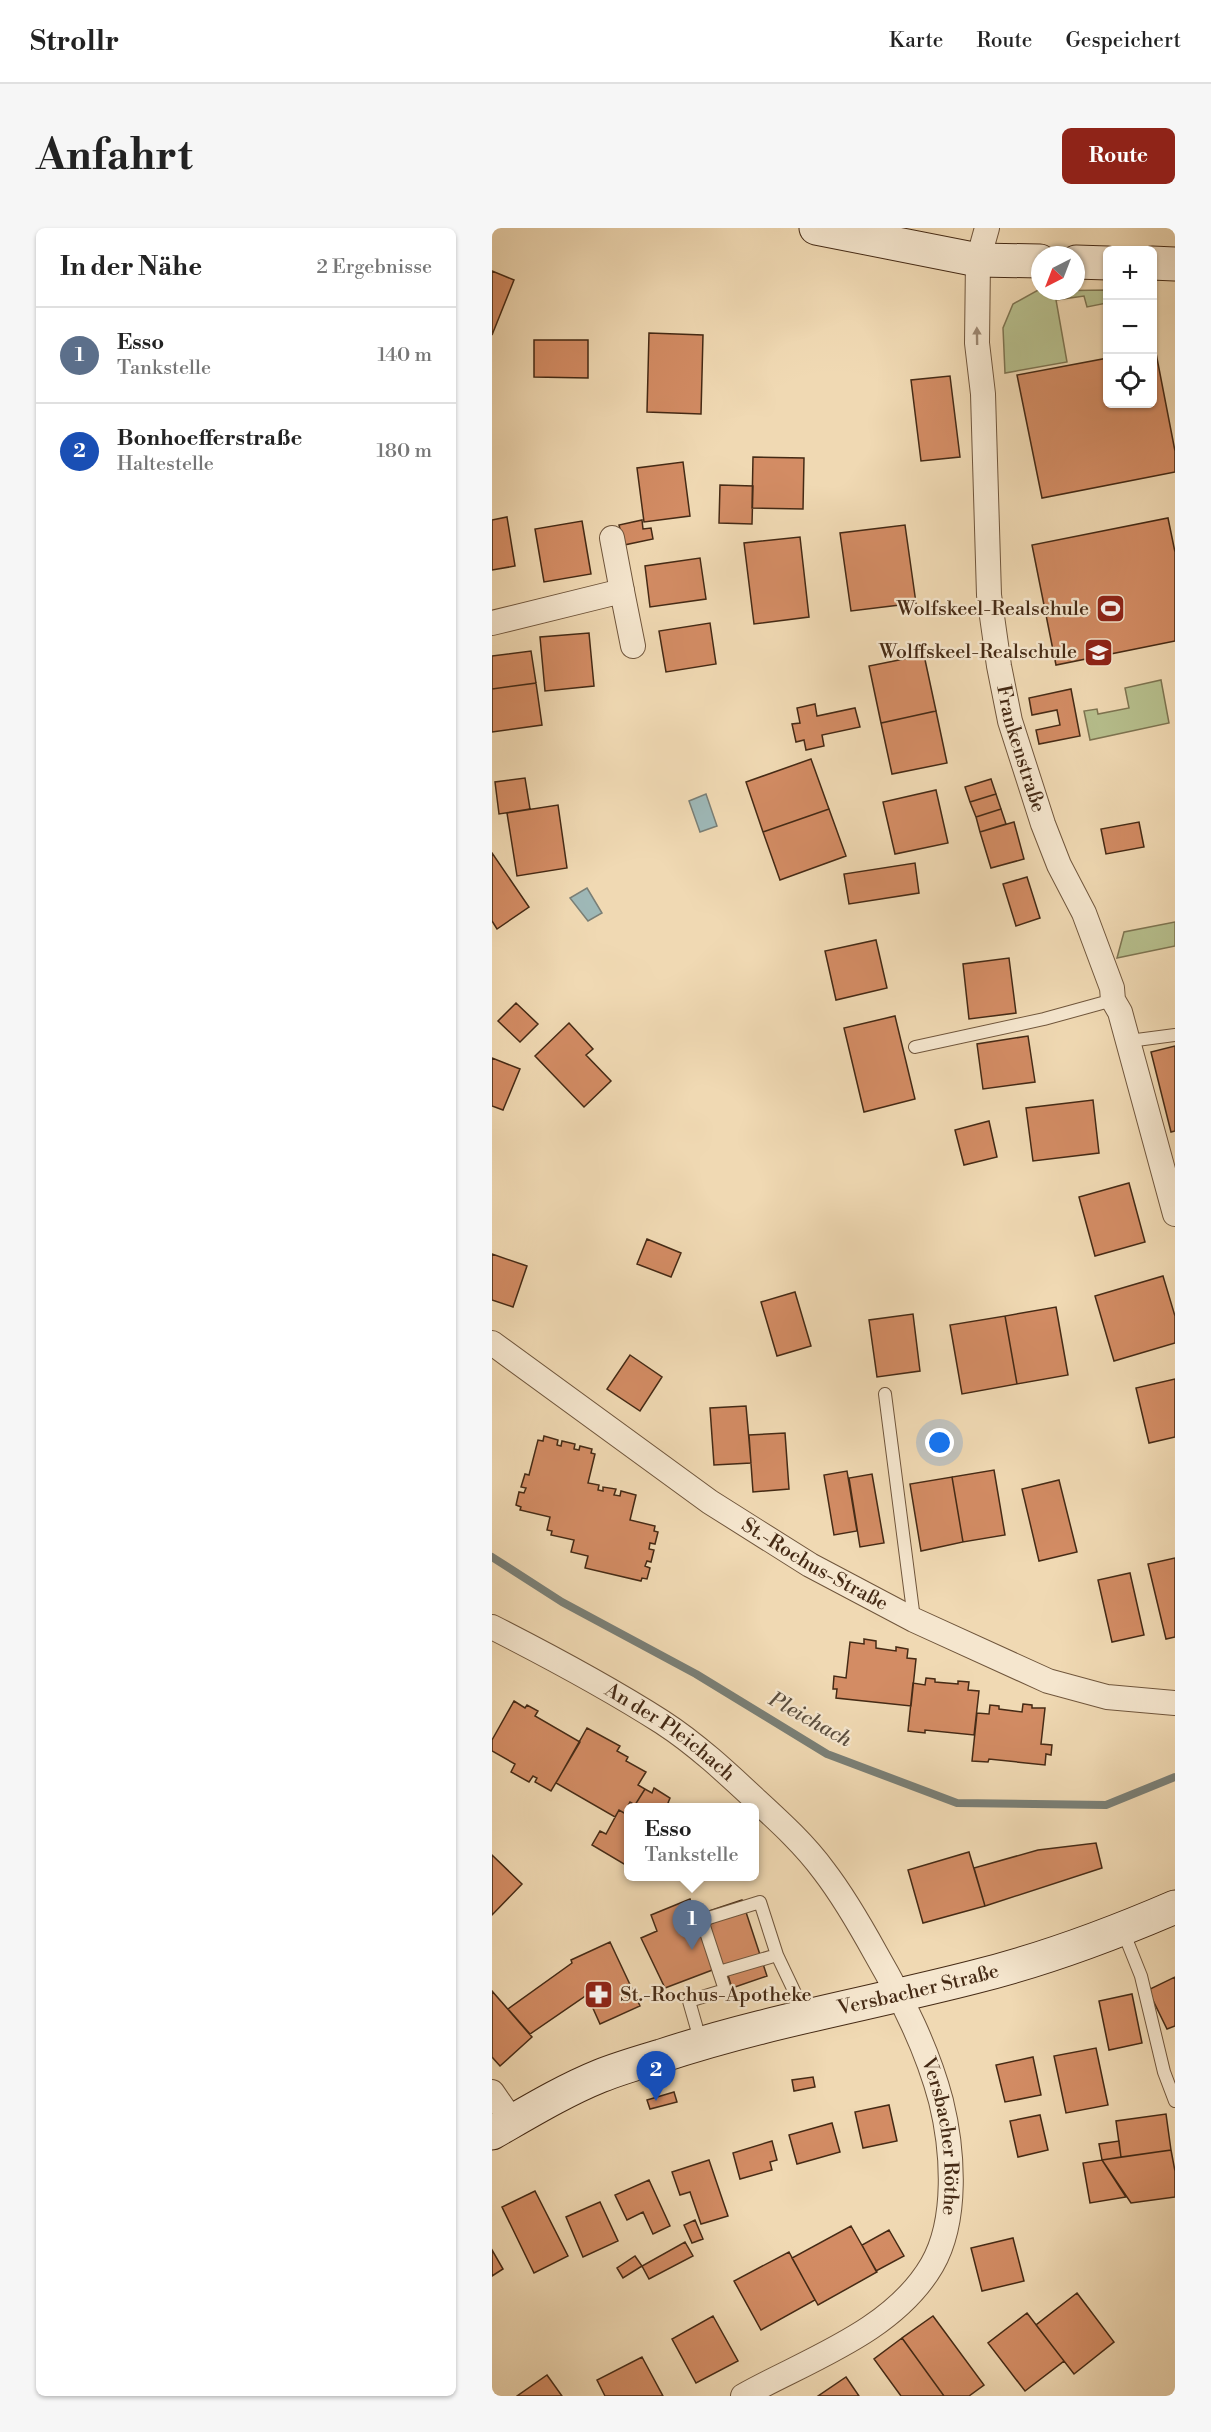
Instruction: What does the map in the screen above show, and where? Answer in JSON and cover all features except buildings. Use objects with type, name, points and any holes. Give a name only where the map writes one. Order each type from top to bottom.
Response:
[{"type":"main road","points":[[816,228],[978,260],[1031,261]]},
{"type":"main road","points":[[1085,262],[1103,263]]},
{"type":"main road","points":[[1157,263],[1175,264]]},
{"type":"main road","name":"Versbacher Straße","points":[[502,2127],[600,2076],[701,2043],[806,2015],[974,1977],[1037,1959],[1122,1929],[1175,1907]]},
{"type":"street","name":"Frankenstraße","points":[[987,228],[978,260],[977,343],[983,394],[989,595],[1005,699],[1043,824],[1059,865],[1084,914],[1112,988],[1113,1000],[1120,1012],[1175,1214]]},
{"type":"street","points":[[612,538],[633,646]]},
{"type":"street","points":[[492,622],[622,591]]},
{"type":"street","name":"St.-Rochus-Straße","points":[[492,1343],[710,1502],[810,1565],[914,1620],[1048,1681],[1107,1697],[1175,1703]]},
{"type":"street","name":"An der Pleichach","points":[[492,1627],[560,1662],[663,1723],[721,1767],[776,1818],[822,1869],[842,1895],[899,1994]]},
{"type":"street","name":"Versbacher Röthe","points":[[743,2396],[871,2326],[896,2307],[921,2281],[933,2264],[942,2240],[947,2213],[951,2156],[932,2067],[916,2027],[899,1994]]},
{"type":"street","points":[[492,2092],[502,2127]]},
{"type":"lane","points":[[915,1047],[1044,1019],[1113,1000]]},
{"type":"lane","points":[[1129,1041],[1175,1035]]},
{"type":"lane","points":[[885,1394],[914,1620]]},
{"type":"lane","points":[[701,2043],[689,2001],[725,1990],[702,1920],[760,1902],[777,1955],[806,2015]]},
{"type":"lane","points":[[1122,1929],[1141,1976],[1164,2072],[1175,2101]]},
{"type":"lane","points":[[719,1972],[777,1955]]},
{"type":"green space","points":[[1085,290],[1103,290],[1103,304],[1087,307]]},
{"type":"green space","points":[[1031,294],[1031,300],[1056,300],[1067,362],[1005,373],[1003,328],[1013,304]]},
{"type":"green space","points":[[1161,680],[1169,723],[1090,740],[1084,711],[1097,709],[1098,714],[1129,708],[1125,688]]},
{"type":"green space","points":[[1175,922],[1175,946],[1117,958],[1124,932]]},
{"type":"water","points":[[706,794],[717,826],[700,832],[689,801]]},
{"type":"water","points":[[587,888],[602,913],[588,921],[570,898]]},
{"type":"waterway","name":"Pleichach","points":[[492,1557],[562,1602],[696,1674],[827,1754],[957,1803],[1106,1805],[1175,1777]]},
{"type":"place","name":"Wolfskeel-Realschule","points":[[1110,609]]},
{"type":"place","name":"Wolffskeel-Realschule","points":[[1098,652]]},
{"type":"place","name":"Esso","points":[[692,1950]]},
{"type":"place","name":"St.-Rochus-Apotheke","points":[[599,1995]]},
{"type":"place","name":"Bonhoefferstraße","points":[[656,2101]]}]
